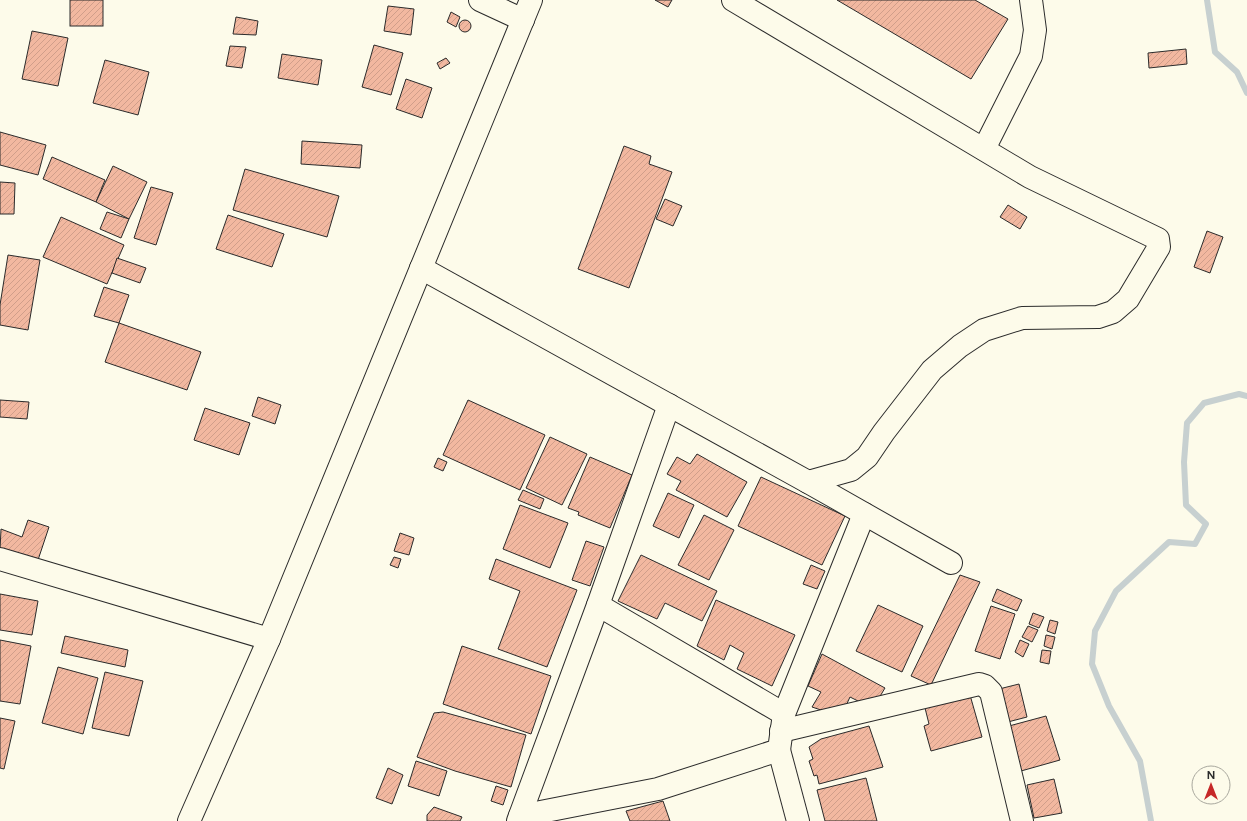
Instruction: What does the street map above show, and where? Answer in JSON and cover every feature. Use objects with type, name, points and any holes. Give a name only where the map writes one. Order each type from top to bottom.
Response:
[{"type":"street","points":[[480,0],[523,20]]},
{"type":"street","points":[[189,821],[269,639],[531,0]]},
{"type":"street","points":[[733,0],[1030,177],[1158,239],[1156,253],[1128,299],[1113,312],[1098,317],[1022,318],[984,330],[960,346],[932,370],[884,432],[867,457],[851,470],[808,482]]},
{"type":"street","points":[[984,149],[1031,56],[1035,30],[1031,0]]},
{"type":"street","points":[[421,268],[808,482],[951,563]]},
{"type":"street","points":[[519,819],[598,605],[669,405]]},
{"type":"street","points":[[798,821],[781,732],[864,514]]},
{"type":"street","points":[[0,559],[269,639]]},
{"type":"street","points":[[598,605],[781,732]]},
{"type":"street","points":[[519,819],[658,789],[781,732],[979,684],[985,686],[990,692],[1022,821]]},
{"type":"building","points":[[70,0],[103,0],[103,26],[70,26]]},
{"type":"building","points":[[655,0],[672,0],[668,7]]},
{"type":"building","points":[[837,0],[975,0],[1008,19],[971,79]]},
{"type":"building","points":[[388,6],[414,9],[411,35],[384,31]]},
{"type":"building","points":[[451,12],[460,17],[456,27],[447,22]]},
{"type":"building","points":[[236,17],[258,21],[256,35],[233,34]]},
{"type":"building","points":[[463,20],[467,20],[471,26],[467,32],[463,32],[459,28],[459,24]]},
{"type":"building","points":[[32,31],[68,38],[58,86],[22,79]]},
{"type":"building","points":[[374,45],[403,53],[391,95],[362,87]]},
{"type":"building","points":[[230,46],[246,47],[242,68],[226,66]]},
{"type":"building","points":[[1186,49],[1187,64],[1149,68],[1148,53]]},
{"type":"building","points":[[282,54],[322,60],[318,85],[278,78]]},
{"type":"building","points":[[446,58],[450,63],[440,69],[437,63]]},
{"type":"building","points":[[105,60],[149,72],[138,115],[93,103]]},
{"type":"building","points":[[406,79],[432,88],[422,118],[396,109]]},
{"type":"building","points":[[0,132],[46,145],[38,175],[0,165]]},
{"type":"building","points":[[302,141],[362,145],[360,168],[301,164]]},
{"type":"building","points":[[624,146],[651,156],[649,164],[672,172],[629,288],[578,269]]},
{"type":"building","points":[[52,157],[105,180],[96,202],[43,179]]},
{"type":"building","points":[[113,166],[147,182],[129,219],[96,202]]},
{"type":"building","points":[[245,169],[339,196],[327,237],[233,210]]},
{"type":"building","points":[[0,182],[15,183],[14,214],[0,214]]},
{"type":"building","points":[[151,187],[173,193],[156,245],[134,238]]},
{"type":"building","points":[[665,199],[682,206],[673,226],[656,219]]},
{"type":"building","points":[[1008,205],[1027,217],[1020,229],[1000,217]]},
{"type":"building","points":[[107,212],[129,219],[121,238],[100,229]]},
{"type":"building","points":[[228,215],[284,234],[272,267],[216,249]]},
{"type":"building","points":[[61,217],[124,245],[107,284],[43,257]]},
{"type":"building","points":[[1207,231],[1223,237],[1210,273],[1194,267]]},
{"type":"building","points":[[8,255],[40,260],[28,330],[0,325],[0,305]]},
{"type":"building","points":[[117,258],[146,268],[140,283],[112,273]]},
{"type":"building","points":[[104,287],[129,295],[119,323],[94,316]]},
{"type":"building","points":[[119,323],[201,352],[187,390],[105,362]]},
{"type":"building","points":[[258,397],[281,405],[275,424],[252,416]]},
{"type":"building","points":[[0,400],[29,402],[27,419],[0,417]]},
{"type":"building","points":[[468,400],[545,435],[520,490],[443,455]]},
{"type":"building","points":[[205,408],[250,423],[239,455],[194,440]]},
{"type":"building","points":[[550,437],[587,454],[562,505],[526,488]]},
{"type":"building","points":[[697,454],[747,482],[727,517],[676,490],[681,481],[667,474],[677,457],[690,464]]},
{"type":"building","points":[[590,457],[632,475],[610,528],[578,515],[579,512],[568,508]]},
{"type":"building","points":[[438,458],[447,462],[443,471],[434,467]]},
{"type":"building","points":[[761,477],[845,516],[822,565],[738,526]]},
{"type":"building","points":[[523,490],[544,499],[540,509],[518,500]]},
{"type":"building","points":[[668,493],[694,505],[679,538],[653,526]]},
{"type":"building","points":[[520,505],[568,523],[550,568],[503,549]]},
{"type":"building","points":[[704,515],[734,530],[709,580],[678,565]]},
{"type":"building","points":[[28,520],[49,527],[37,563],[0,550],[1,529],[22,537]]},
{"type":"building","points":[[400,533],[414,538],[409,555],[394,551]]},
{"type":"building","points":[[586,541],[604,547],[590,586],[572,580]]},
{"type":"building","points":[[641,555],[717,591],[702,621],[665,603],[657,619],[618,601]]},
{"type":"building","points":[[394,557],[401,559],[398,568],[390,565]]},
{"type":"building","points":[[496,559],[577,590],[547,667],[498,649],[520,591],[489,579]]},
{"type":"building","points":[[811,565],[825,571],[817,589],[803,584]]},
{"type":"building","points":[[960,575],[980,582],[931,685],[911,676]]},
{"type":"building","points":[[997,589],[1022,600],[1017,611],[992,601]]},
{"type":"building","points":[[0,594],[38,601],[32,635],[0,630]]},
{"type":"building","points":[[716,600],[795,635],[772,686],[737,669],[744,653],[730,645],[724,660],[697,646]]},
{"type":"building","points":[[878,605],[923,626],[902,672],[856,651]]},
{"type":"building","points":[[991,606],[1015,614],[1000,659],[975,651]]},
{"type":"building","points":[[1033,613],[1044,617],[1039,628],[1029,624]]},
{"type":"building","points":[[1050,620],[1058,622],[1055,634],[1047,631]]},
{"type":"building","points":[[1028,626],[1038,630],[1032,642],[1022,637]]},
{"type":"building","points":[[1046,635],[1055,637],[1052,649],[1044,646]]},
{"type":"building","points":[[65,636],[128,650],[125,667],[61,653]]},
{"type":"building","points":[[0,640],[31,646],[20,704],[0,701]]},
{"type":"building","points":[[1020,640],[1029,644],[1023,657],[1015,652]]},
{"type":"building","points":[[462,646],[551,676],[531,734],[443,704]]},
{"type":"building","points":[[1042,650],[1051,651],[1049,664],[1040,662]]},
{"type":"building","points":[[822,654],[885,688],[876,703],[866,705],[850,697],[844,710],[833,714],[812,707],[821,692],[808,686]]},
{"type":"building","points":[[58,667],[98,678],[83,734],[42,723]]},
{"type":"building","points":[[105,672],[143,681],[129,736],[92,728]]},
{"type":"building","points":[[1019,684],[1027,717],[1004,723],[995,690]]},
{"type":"building","points":[[970,695],[982,737],[931,751],[924,726],[929,724],[925,708]]},
{"type":"building","points":[[443,712],[526,735],[511,787],[455,771],[417,757],[434,713]]},
{"type":"building","points":[[1046,716],[1060,760],[1021,771],[1009,726]]},
{"type":"building","points":[[0,718],[15,721],[4,769],[0,768]]},
{"type":"building","points":[[869,726],[883,767],[819,784],[817,775],[814,776],[809,761],[813,759],[809,747],[821,739]]},
{"type":"building","points":[[416,761],[447,771],[439,796],[408,786]]},
{"type":"building","points":[[388,768],[403,775],[392,804],[376,798]]},
{"type":"building","points":[[866,778],[877,821],[825,821],[817,790]]},
{"type":"building","points":[[1054,779],[1062,813],[1034,818],[1027,785]]},
{"type":"building","points":[[496,786],[508,790],[503,805],[491,801]]},
{"type":"building","points":[[663,801],[670,821],[630,821],[626,811]]},
{"type":"building","points":[[434,807],[462,817],[460,821],[427,821],[427,815]]},
{"type":"waterway","points":[[1207,0],[1215,52],[1237,72],[1247,93]]},
{"type":"waterway","points":[[1151,821],[1140,761],[1109,706],[1092,664],[1095,631],[1116,591],[1169,542],[1195,544],[1206,524],[1186,505],[1184,462],[1187,423],[1204,403],[1239,394],[1247,396]]}]
